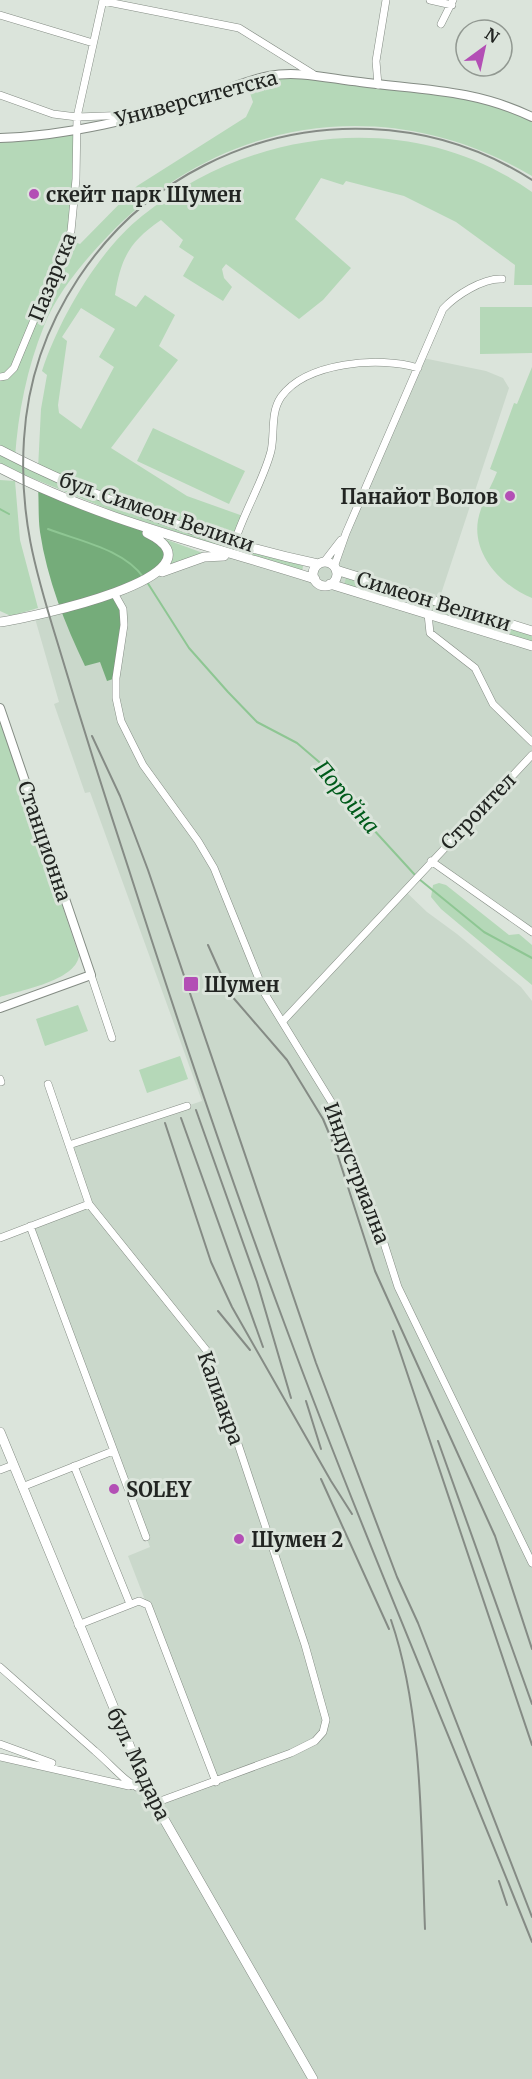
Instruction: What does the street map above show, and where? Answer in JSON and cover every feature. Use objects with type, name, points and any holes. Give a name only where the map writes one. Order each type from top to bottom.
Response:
[{"type":"main road","name":"бул. Симеон Велики","points":[[0,450],[81,489],[235,541],[321,563]]},
{"type":"main road","name":"бул. Симеон Велики","points":[[0,468],[169,536],[315,579]]},
{"type":"main road","points":[[0,476],[14,475]]},
{"type":"main road","points":[[105,512],[161,542],[168,556],[167,564],[157,574]]},
{"type":"main road","points":[[0,624],[114,593],[204,557],[234,556]]},
{"type":"main road","points":[[330,584],[336,577],[335,568],[321,563],[313,573],[320,584],[330,584],[532,646]]},
{"type":"main road","name":"Симеон Велики","points":[[335,568],[532,631]]},
{"type":"main road","points":[[0,616],[10,621]]},
{"type":"main road","name":"бул. Мадара","points":[[0,1432],[149,1793],[313,2079]]},
{"type":"street","points":[[378,85],[376,61],[386,0]]},
{"type":"street","points":[[430,0],[453,2],[441,24]]},
{"type":"street","points":[[103,1],[238,28],[317,77]]},
{"type":"street","name":"Пазарска","points":[[0,377],[6,376],[14,368],[68,240],[75,207],[77,117],[103,1]]},
{"type":"street","points":[[0,15],[93,43]]},
{"type":"street","name":"Университетска","points":[[0,138],[48,135],[77,129],[205,97],[255,79],[284,74],[378,85],[431,88],[475,95],[532,117]]},
{"type":"street","points":[[0,95],[53,114],[77,117],[138,115]]},
{"type":"street","points":[[335,568],[346,533],[443,309],[450,301],[490,278],[502,279]]},
{"type":"street","points":[[235,541],[271,453],[276,407],[281,397],[296,382],[338,365],[360,361],[418,368]]},
{"type":"street","points":[[321,563],[346,533]]},
{"type":"street","name":"Индустриална","points":[[114,593],[123,609],[124,625],[116,678],[116,698],[121,722],[143,765],[198,841],[214,868],[257,978],[332,1103],[376,1218],[398,1287],[532,1563]]},
{"type":"street","points":[[428,614],[430,633],[475,668],[493,704],[532,742]]},
{"type":"street","name":"Станционна","points":[[0,708],[112,1038]]},
{"type":"street","name":"Строител","points":[[283,1021],[403,889],[532,755]]},
{"type":"street","points":[[431,861],[532,932]]},
{"type":"street","points":[[0,1008],[91,975]]},
{"type":"street","name":"Калиакра","points":[[48,1084],[88,1204],[207,1351],[305,1645],[326,1720],[323,1732],[315,1741],[216,1782]]},
{"type":"street","points":[[69,1145],[188,1106]]},
{"type":"street","points":[[0,1238],[88,1204]]},
{"type":"street","points":[[30,1226],[146,1537]]},
{"type":"street","points":[[22,1487],[113,1451]]},
{"type":"street","points":[[0,1470],[13,1465]]},
{"type":"street","points":[[74,1466],[130,1604]]},
{"type":"street","points":[[78,1625],[139,1601],[148,1605],[216,1782],[155,1803]]},
{"type":"street","points":[[0,1667],[132,1786]]},
{"type":"street","points":[[0,1744],[71,1771]]},
{"type":"street","points":[[0,1757],[71,1771],[132,1786],[149,1793]]},
{"type":"shaded area","points":[[423,358],[486,371],[503,378],[509,388],[438,603],[532,631],[532,932],[431,861],[403,889],[427,912],[521,987],[532,1001],[532,2079],[0,2079],[0,1757],[71,1771],[149,1793],[155,1803],[215,1781],[128,1556],[150,1547],[30,1226],[88,1204],[69,1145],[202,1101],[90,792],[85,793],[54,704],[59,702],[34,615],[145,580],[189,562],[234,556],[314,579],[314,569],[324,562],[346,533]]},
{"type":"green space","points":[[273,75],[431,88],[532,117],[532,176],[477,149],[421,133],[365,126],[309,129],[254,142],[201,164],[152,196],[107,237],[89,257],[71,278],[49,314],[28,374],[18,424],[15,458],[38,469],[41,409],[47,375],[42,371],[70,308],[96,267],[126,231],[142,216],[186,186],[233,163],[283,147],[334,139],[385,139],[436,147],[485,165],[532,192],[532,285],[514,285],[515,265],[456,222],[404,196],[346,181],[343,185],[321,178],[295,219],[351,268],[323,300],[299,319],[226,264],[222,269],[224,278],[232,287],[223,301],[183,276],[194,257],[179,247],[183,240],[161,220],[141,236],[128,252],[120,271],[115,295],[136,307],[145,295],[175,315],[159,346],[178,360],[111,448],[187,496],[243,516],[235,541],[168,523],[303,566],[302,572],[120,514],[0,465],[0,138],[77,129],[69,240],[80,244],[137,186],[246,117],[253,102],[246,81]],"holes":[[[81,308],[115,329],[99,357],[114,367],[81,429],[59,413],[58,405],[67,341],[62,337]]]},
{"type":"green space","points":[[480,307],[532,307],[532,353],[480,354]]},
{"type":"green space","name":"Панайот Волов","points":[[532,367],[532,598],[510,586],[492,568],[485,557],[477,533],[481,508],[497,472],[490,469],[514,403],[517,404]]},
{"type":"green space","points":[[153,428],[245,471],[229,504],[137,461]]},
{"type":"green space","points":[[0,480],[15,481],[20,540],[38,608],[11,616],[0,611]]},
{"type":"green space","points":[[38,485],[105,512],[161,542],[167,564],[114,593],[123,609],[116,678],[107,681],[100,662],[85,666],[64,618],[43,550],[39,526]]},
{"type":"green space","points":[[162,538],[203,553],[169,565],[170,553]]},
{"type":"green space","points":[[346,578],[532,636],[532,643],[344,585]]},
{"type":"green space","points":[[0,719],[79,956],[75,965],[58,978],[0,997]]},
{"type":"green space","points":[[439,883],[446,885],[509,935],[519,934],[532,945],[532,985],[441,909],[431,897],[433,885]]},
{"type":"green space","points":[[78,1005],[88,1031],[45,1046],[36,1019]]},
{"type":"green space","points":[[180,1056],[188,1079],[147,1093],[139,1070]]},
{"type":"waterway","points":[[0,509],[9,514]]},
{"type":"waterway","points":[[48,529],[113,553],[135,568],[144,578]]},
{"type":"waterway","name":"Поройна","points":[[147,582],[189,648],[228,692],[257,722],[297,743],[332,773],[362,817],[415,875]]},
{"type":"waterway","name":"Поройна","points":[[419,879],[484,932],[532,958]]},
{"type":"railway","points":[[532,180],[494,159],[454,144],[413,134],[371,129],[328,130],[286,136],[245,148],[205,165],[168,187],[134,213],[104,244],[78,278],[57,315],[41,355],[30,396],[23,467],[30,542],[49,615],[110,813],[224,1155],[314,1403],[532,1942]]},
{"type":"railway","points":[[92,736],[120,796],[148,870],[316,1363],[397,1577],[418,1623],[532,1917]]},
{"type":"railway","points":[[208,945],[230,994],[287,1060],[323,1119],[336,1150],[375,1271],[495,1536],[532,1649]]},
{"type":"railway","points":[[196,1110],[257,1282],[291,1398]]},
{"type":"railway","points":[[181,1118],[263,1347]]},
{"type":"railway","points":[[165,1123],[211,1262],[232,1307],[352,1514]]},
{"type":"railway","points":[[218,1311],[250,1350]]},
{"type":"railway","points":[[393,1331],[532,1745]]},
{"type":"railway","points":[[306,1401],[321,1449]]},
{"type":"railway","points":[[438,1441],[532,1704]]},
{"type":"railway","points":[[321,1479],[389,1629]]},
{"type":"railway","points":[[391,1620],[401,1656],[415,1733],[421,1812],[425,1929]]},
{"type":"railway","points":[[499,1881],[507,1905]]},
{"type":"place","name":"скейт парк Шумен","points":[[34,194]]},
{"type":"place","name":"Панайот Волов","points":[[510,496]]},
{"type":"place","name":"Шумен","points":[[191,984]]},
{"type":"place","name":"SOLEY","points":[[114,1489]]},
{"type":"place","name":"Шумен 2","points":[[239,1539]]}]
